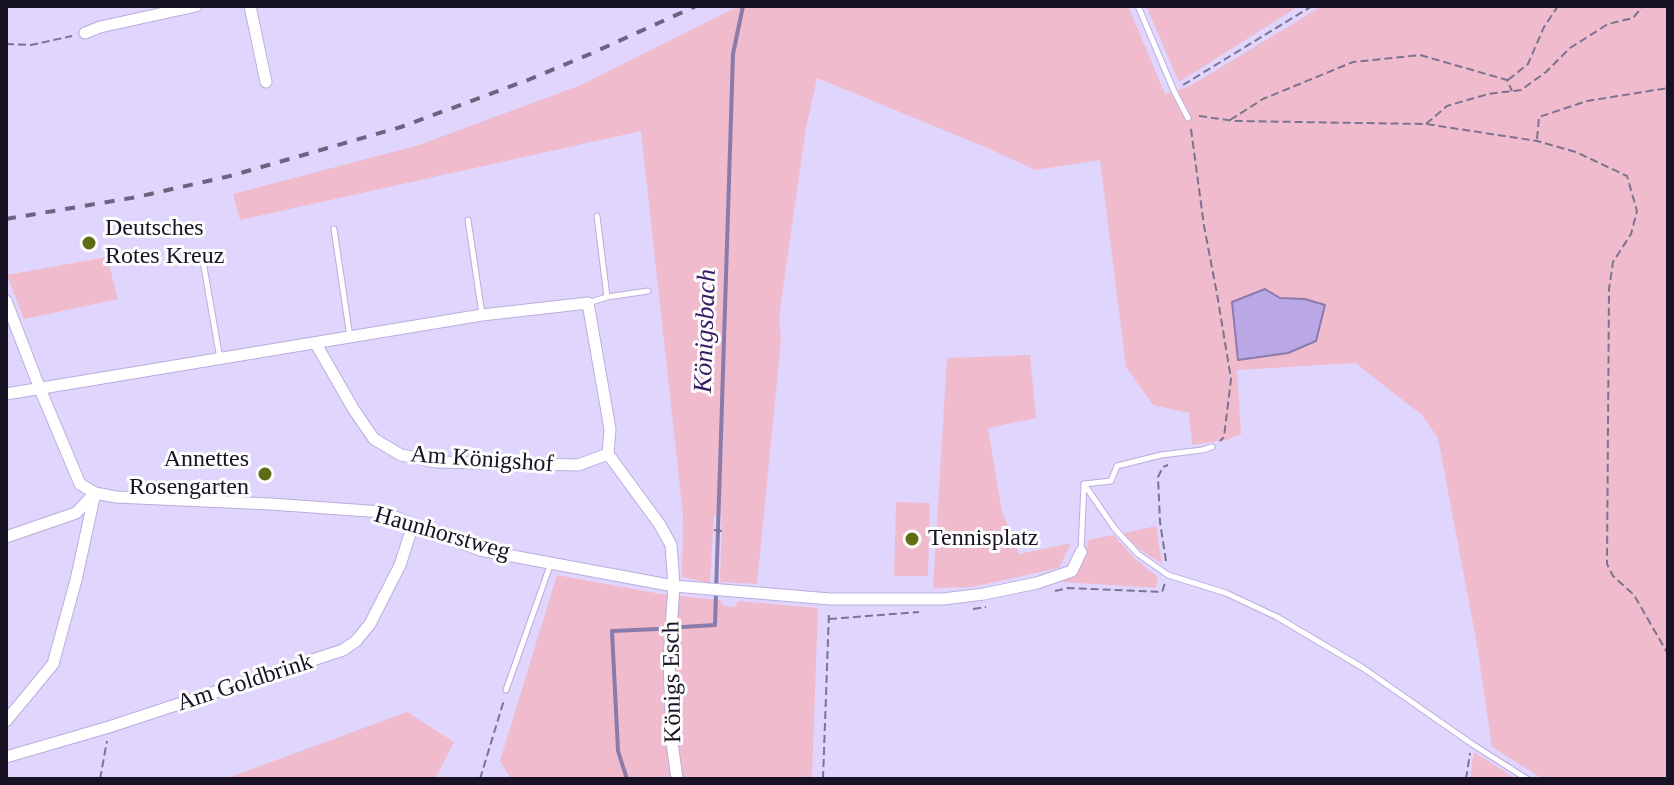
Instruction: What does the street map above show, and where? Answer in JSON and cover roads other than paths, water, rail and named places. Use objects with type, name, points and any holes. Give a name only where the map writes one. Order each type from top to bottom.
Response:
[{"type":"street","points":[[85,33],[196,6]]},
{"type":"street","points":[[250,6],[266,82]]},
{"type":"street","points":[[6,301],[80,484],[95,493]]},
{"type":"street","points":[[6,394],[482,315],[588,303],[610,429],[608,454],[671,545],[674,586]]},
{"type":"street","name":"Am Königshof","points":[[316,344],[374,439],[401,455],[436,462],[578,465],[608,454]]},
{"type":"street","points":[[6,537],[76,513],[95,493]]},
{"type":"street","points":[[6,721],[53,664],[95,493]]},
{"type":"street","name":"Haunhorstweg","points":[[95,493],[116,497],[382,512],[480,550],[674,586],[830,599],[943,599],[984,594],[1037,583],[1072,571],[1081,552]]},
{"type":"street","name":"Am Goldbrink","points":[[6,757],[109,727],[343,650],[356,641],[370,624],[400,565],[413,525]]},
{"type":"street","name":"Königs Esch","points":[[674,586],[669,659],[672,742],[677,779]]},
{"type":"lane","points":[[1138,6],[1188,118]]},
{"type":"lane","points":[[597,216],[607,297]]},
{"type":"lane","points":[[468,220],[482,315]]},
{"type":"lane","points":[[334,229],[350,338]]},
{"type":"lane","points":[[203,261],[220,360]]},
{"type":"lane","points":[[588,303],[648,291]]},
{"type":"lane","points":[[1084,484],[1111,481],[1117,466],[1212,447]]},
{"type":"lane","points":[[1081,552],[1084,484]]},
{"type":"lane","points":[[1084,484],[1115,529],[1138,554],[1168,575],[1226,593],[1277,617],[1363,668],[1527,779]]},
{"type":"lane","points":[[506,690],[551,562]]},
{"type":"waterway","name":"Königsbach","points":[[682,627],[715,625],[733,54],[743,6]]},
{"type":"waterway","name":"Königsbach","points":[[627,779],[618,751],[612,631],[658,629]]},
{"type":"railway","points":[[6,219],[137,197],[230,176],[401,127],[528,80],[696,6]]},
{"type":"place","name":"Deutsches Rotes Kreuz","points":[[89,243]]},
{"type":"place","name":"Annettes Rosengarten","points":[[265,474]]},
{"type":"place","name":"Tennisplatz","points":[[912,539]]}]
